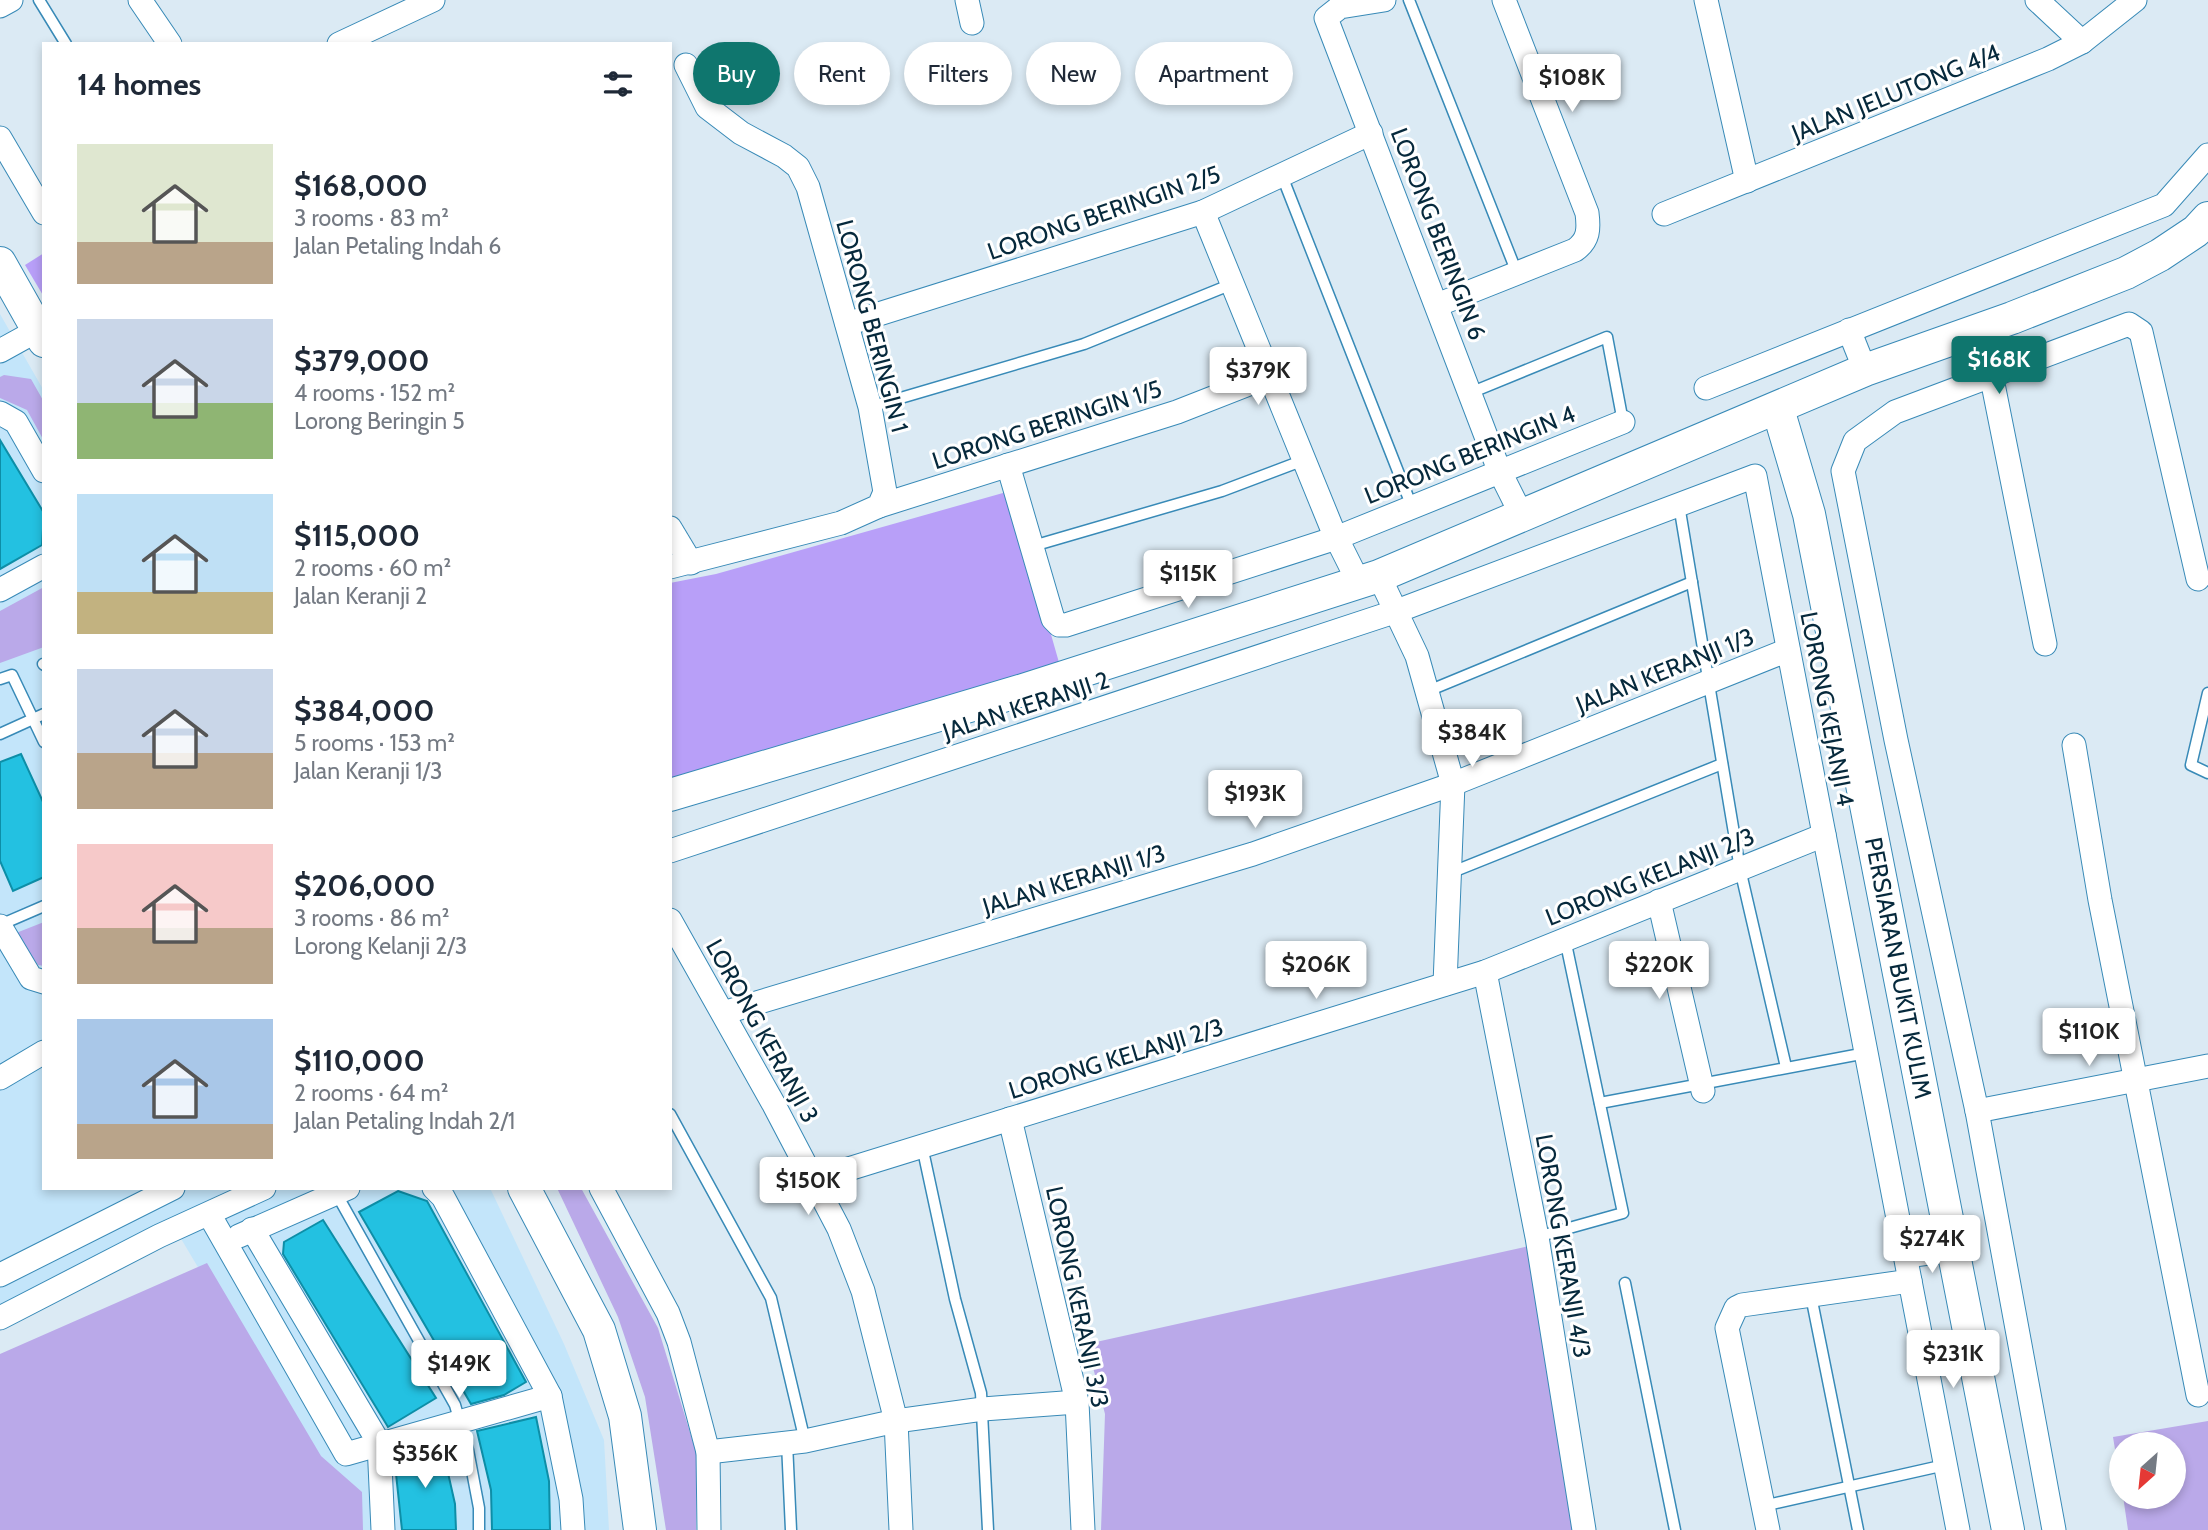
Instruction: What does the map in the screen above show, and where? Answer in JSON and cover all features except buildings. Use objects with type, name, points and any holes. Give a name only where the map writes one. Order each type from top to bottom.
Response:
[{"type":"street","points":[[0,6],[11,0]]},
{"type":"street","points":[[140,0],[169,42]]},
{"type":"street","points":[[348,42],[377,36],[433,0]]},
{"type":"street","points":[[967,0],[972,23]]},
{"type":"street","name":"LORONG BERINGIN 6","points":[[1384,0],[1340,7],[1326,18],[1499,470],[1521,514]]},
{"type":"street","points":[[1437,305],[1585,243],[1587,213],[1504,0]]},
{"type":"street","points":[[1706,0],[1747,181]]},
{"type":"street","points":[[2037,0],[2082,42]]},
{"type":"street","name":"JALAN JELUTONG 4/4","points":[[1664,214],[1994,83],[2082,42],[2135,0]]},
{"type":"street","name":"LORONG BERINGIN 1","points":[[686,65],[707,107],[741,133],[784,156],[798,167],[808,187],[870,407],[884,479],[885,492],[879,506]]},
{"type":"street","name":"LORONG BERINGIN 2/5","points":[[848,324],[1203,212],[1371,133]]},
{"type":"street","points":[[0,138],[42,210]]},
{"type":"street","points":[[1706,388],[2164,205],[2208,155]]},
{"type":"street","points":[[1203,212],[1336,538],[1397,611],[1428,691],[1453,784],[1445,984]]},
{"type":"street","points":[[672,794],[1023,691],[1369,580],[1865,370],[1982,329],[2126,272],[2160,256],[2196,231],[2208,218]]},
{"type":"street","points":[[0,263],[41,336],[0,351]]},
{"type":"street","points":[[2054,1530],[1977,1111],[1896,740],[1843,471],[1855,440],[1895,412],[2129,324],[2141,332],[2198,579]]},
{"type":"street","points":[[1982,329],[2045,644]]},
{"type":"street","points":[[1849,330],[1865,370]]},
{"type":"street","name":"LORONG BERINGIN 1/5","points":[[681,565],[841,523],[879,506],[1177,412],[1269,376]]},
{"type":"street","name":"PERSIARAN BUKIT KULIM","points":[[1778,409],[1811,527],[2008,1530]]},
{"type":"street","points":[[0,413],[16,422],[42,468]]},
{"type":"street","name":"LORONG BERINGIN 4","points":[[1008,465],[1054,619],[1059,625],[1066,625],[1336,538],[1623,422]]},
{"type":"street","name":"JALAN KERANJI 2","points":[[672,850],[1397,611],[1755,476]]},
{"type":"street","name":"LORONG KEJANJI 4","points":[[1755,476],[1958,1530]]},
{"type":"street","points":[[672,535],[681,565]]},
{"type":"street","points":[[0,590],[42,567]]},
{"type":"street","name":"JALAN KERANJI 1/3","points":[[723,1013],[1253,854],[1453,784],[1788,650]]},
{"type":"street","points":[[2074,745],[2198,1395]]},
{"type":"street","name":"LORONG KELANJI 2/3","points":[[813,1180],[1485,972],[1824,835]]},
{"type":"street","points":[[1658,901],[1702,1087]]},
{"type":"street","name":"LORONG KERANJI 3","points":[[672,924],[839,1229],[863,1291],[896,1421],[901,1530]]},
{"type":"street","points":[[0,925],[31,978],[42,981]]},
{"type":"street","name":"LORONG KERANJI 4/3","points":[[1485,972],[1537,1237],[1584,1530]]},
{"type":"street","points":[[0,1078],[42,1053]]},
{"type":"street","points":[[1977,1111],[2208,1066]]},
{"type":"street","name":"LORONG KERANJI 3/3","points":[[1010,1119],[1077,1402],[1083,1530]]},
{"type":"street","points":[[0,1275],[139,1195],[163,1190]]},
{"type":"street","points":[[0,1318],[159,1236],[260,1190]]},
{"type":"street","points":[[224,1244],[342,1190]]},
{"type":"street","points":[[436,1190],[443,1198],[550,1396],[571,1499],[573,1530]]},
{"type":"street","points":[[525,1190],[598,1330],[625,1416],[640,1530]]},
{"type":"street","points":[[602,1190],[668,1313],[708,1452],[709,1530]]},
{"type":"street","points":[[139,1195],[159,1236]]},
{"type":"street","points":[[209,1214],[346,1454],[550,1396]]},
{"type":"street","points":[[252,1229],[379,1443],[383,1530]]},
{"type":"street","points":[[1906,1256],[1952,1250]]},
{"type":"street","points":[[1768,1530],[1727,1328],[1736,1308],[1910,1281]]},
{"type":"street","points":[[708,1452],[796,1442],[896,1421],[982,1409],[1077,1402]]},
{"type":"lane","points":[[39,0],[65,42]]},
{"type":"lane","points":[[1409,0],[1517,273]]},
{"type":"lane","points":[[1282,176],[1412,507]]},
{"type":"lane","points":[[870,407],[1084,344],[1231,284]]},
{"type":"lane","points":[[1470,393],[1607,337],[1623,422]]},
{"type":"lane","points":[[1033,546],[1222,491],[1304,460]]},
{"type":"lane","points":[[1679,505],[1740,869],[1786,1068]]},
{"type":"lane","points":[[1428,691],[1692,582]]},
{"type":"lane","points":[[0,678],[12,675],[38,717],[0,734]]},
{"type":"lane","points":[[2208,693],[2191,765],[2208,773]]},
{"type":"lane","points":[[1450,873],[1722,764]]},
{"type":"lane","points":[[0,925],[42,907]]},
{"type":"lane","points":[[1537,1237],[1623,1213],[1565,939]]},
{"type":"lane","points":[[1600,1103],[1702,1087],[1866,1053]]},
{"type":"lane","points":[[672,1118],[771,1298],[796,1442],[790,1530]]},
{"type":"lane","points":[[922,1146],[955,1300],[981,1392],[988,1530]]},
{"type":"lane","points":[[342,1190],[455,1405],[479,1508],[479,1530]]},
{"type":"lane","points":[[1625,1283],[1675,1530]]},
{"type":"lane","points":[[1811,1296],[1858,1530]]},
{"type":"lane","points":[[1763,1506],[1945,1465]]},
{"type":"shaded area","points":[[42,254],[42,294],[25,265]]},
{"type":"shaded area","points":[[0,314],[42,388],[42,1190],[491,1190],[564,1344],[604,1440],[609,1530],[334,1530],[333,1494],[180,1237],[0,1322]]},
{"type":"shaded area","points":[[4,375],[31,379],[42,398],[42,437],[27,410],[0,398],[0,377]]},
{"type":"shaded area","points":[[1010,491],[1060,666],[672,780],[672,583],[716,574]]},
{"type":"shaded area","points":[[42,588],[42,648],[0,663],[0,611]]},
{"type":"shaded area","points":[[42,923],[42,966],[38,965],[16,933]]},
{"type":"shaded area","points":[[558,1190],[582,1190],[658,1328],[696,1452],[696,1530],[666,1530],[645,1397],[618,1317]]},
{"type":"shaded area","points":[[1529,1246],[1574,1530],[1101,1530],[1105,1414],[1087,1344]]},
{"type":"shaded area","points":[[207,1263],[321,1456],[362,1492],[363,1530],[0,1530],[0,1354]]},
{"type":"shaded area","points":[[2208,1421],[2208,1530],[2128,1530],[2125,1509],[2186,1509],[2186,1432],[2143,1432]]}]
